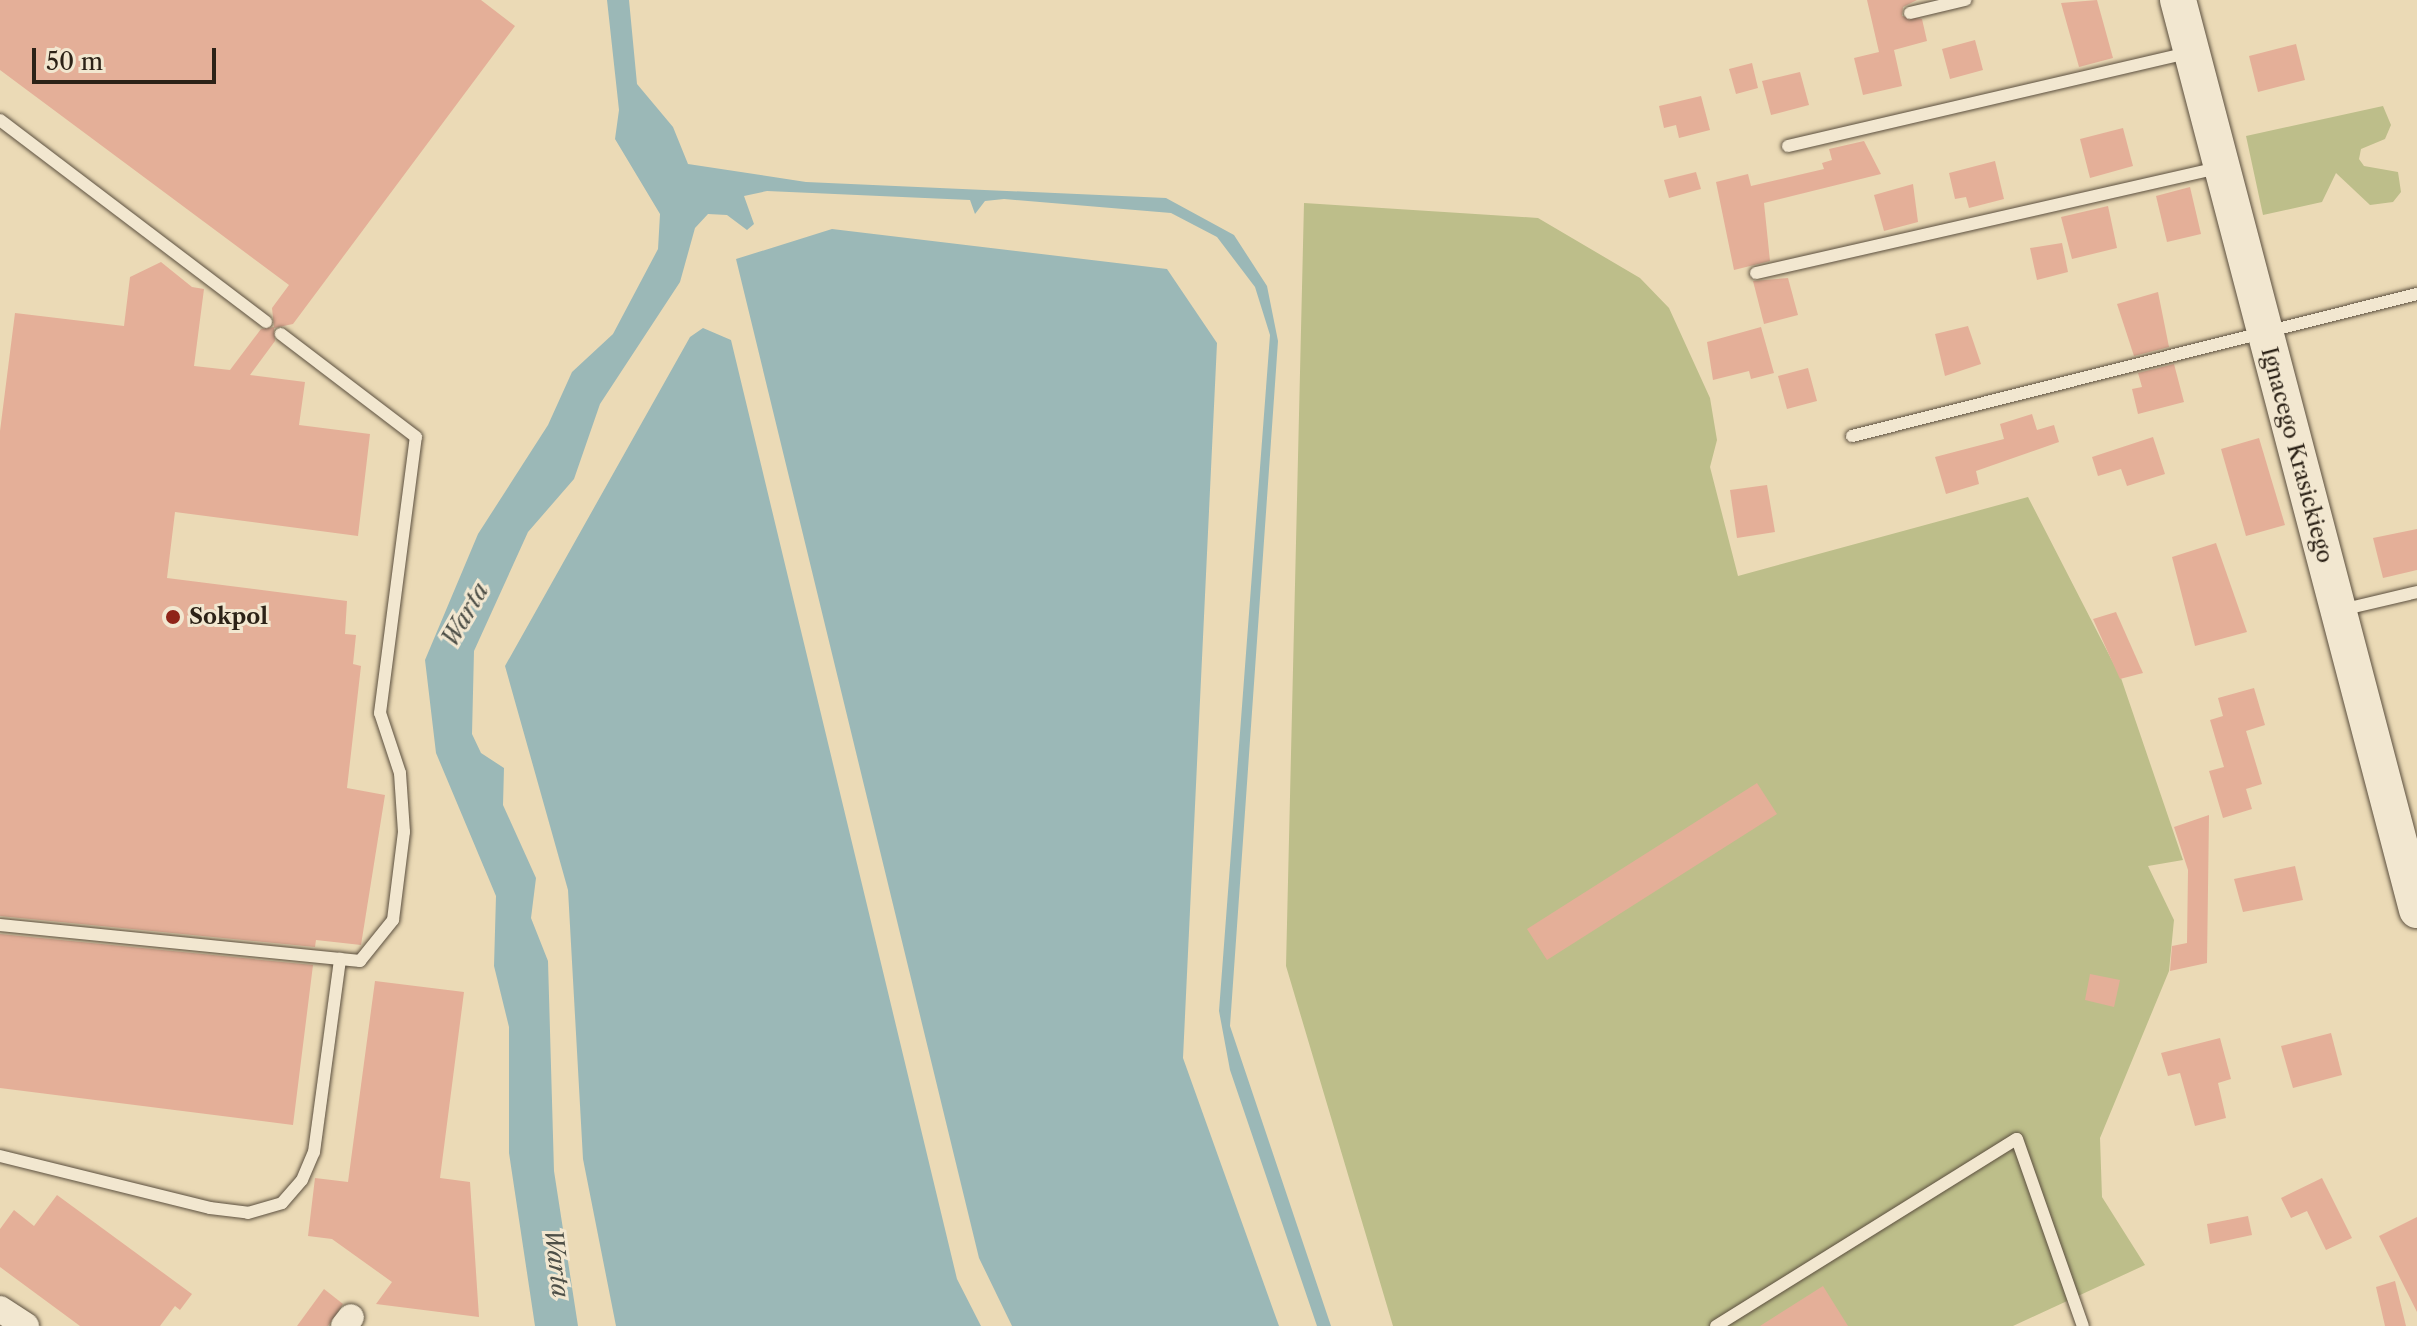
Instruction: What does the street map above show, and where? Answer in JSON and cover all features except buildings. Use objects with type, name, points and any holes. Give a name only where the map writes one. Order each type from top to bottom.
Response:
[{"type":"street","name":"Ignacego Krasickiego","points":[[2178,0],[2417,908]]},
{"type":"street","points":[[0,1309],[26,1326]]},
{"type":"lane","points":[[1910,13],[1965,0]]},
{"type":"lane","points":[[1788,146],[2192,52]]},
{"type":"lane","points":[[0,120],[266,322]]},
{"type":"lane","points":[[1756,273],[2222,167]]},
{"type":"lane","points":[[1852,436],[2417,294]]},
{"type":"lane","points":[[0,925],[360,961],[393,920],[404,832],[400,773],[380,713],[416,437],[281,334]]},
{"type":"lane","points":[[2338,611],[2417,592]]},
{"type":"lane","points":[[0,1156],[210,1208],[248,1213],[282,1203],[302,1180],[314,1152],[340,959]]},
{"type":"lane","points":[[1716,1326],[2017,1139],[2083,1326]]},
{"type":"green space","points":[[2383,106],[2391,125],[2385,139],[2361,149],[2359,159],[2364,166],[2398,172],[2401,192],[2393,202],[2370,205],[2336,173],[2322,202],[2263,215],[2246,136]]},
{"type":"green space","points":[[1304,203],[1538,218],[1640,278],[1669,308],[1710,398],[1717,440],[1710,467],[1738,576],[2028,497],[2121,678],[2183,860],[2148,866],[2174,920],[2169,971],[2100,1138],[2102,1197],[2145,1265],[2013,1326],[1393,1326],[1286,966]]},
{"type":"water","name":"Warta","points":[[607,0],[629,0],[637,84],[673,127],[688,164],[806,182],[1166,198],[1234,235],[1267,286],[1278,341],[1230,1026],[1331,1326],[1317,1326],[1230,1070],[1219,1011],[1270,335],[1255,287],[1217,237],[1171,213],[1004,199],[985,201],[975,214],[970,200],[767,191],[744,196],[754,224],[747,230],[727,215],[708,214],[695,228],[680,282],[600,404],[574,479],[528,532],[474,651],[472,734],[481,753],[504,768],[503,805],[536,878],[531,918],[548,961],[554,1171],[578,1326],[535,1326],[509,1153],[509,1027],[494,966],[496,896],[436,753],[425,660],[478,534],[548,425],[572,372],[613,334],[658,249],[660,214],[615,139],[619,110]]},
{"type":"water","points":[[832,229],[1167,269],[1217,343],[1183,1058],[1279,1326],[1012,1326],[979,1258],[736,259]]},
{"type":"water","points":[[703,328],[731,340],[957,1279],[981,1326],[616,1326],[583,1159],[568,890],[505,666],[690,337]]},
{"type":"place","name":"Sokpol","points":[[173,617]]}]
